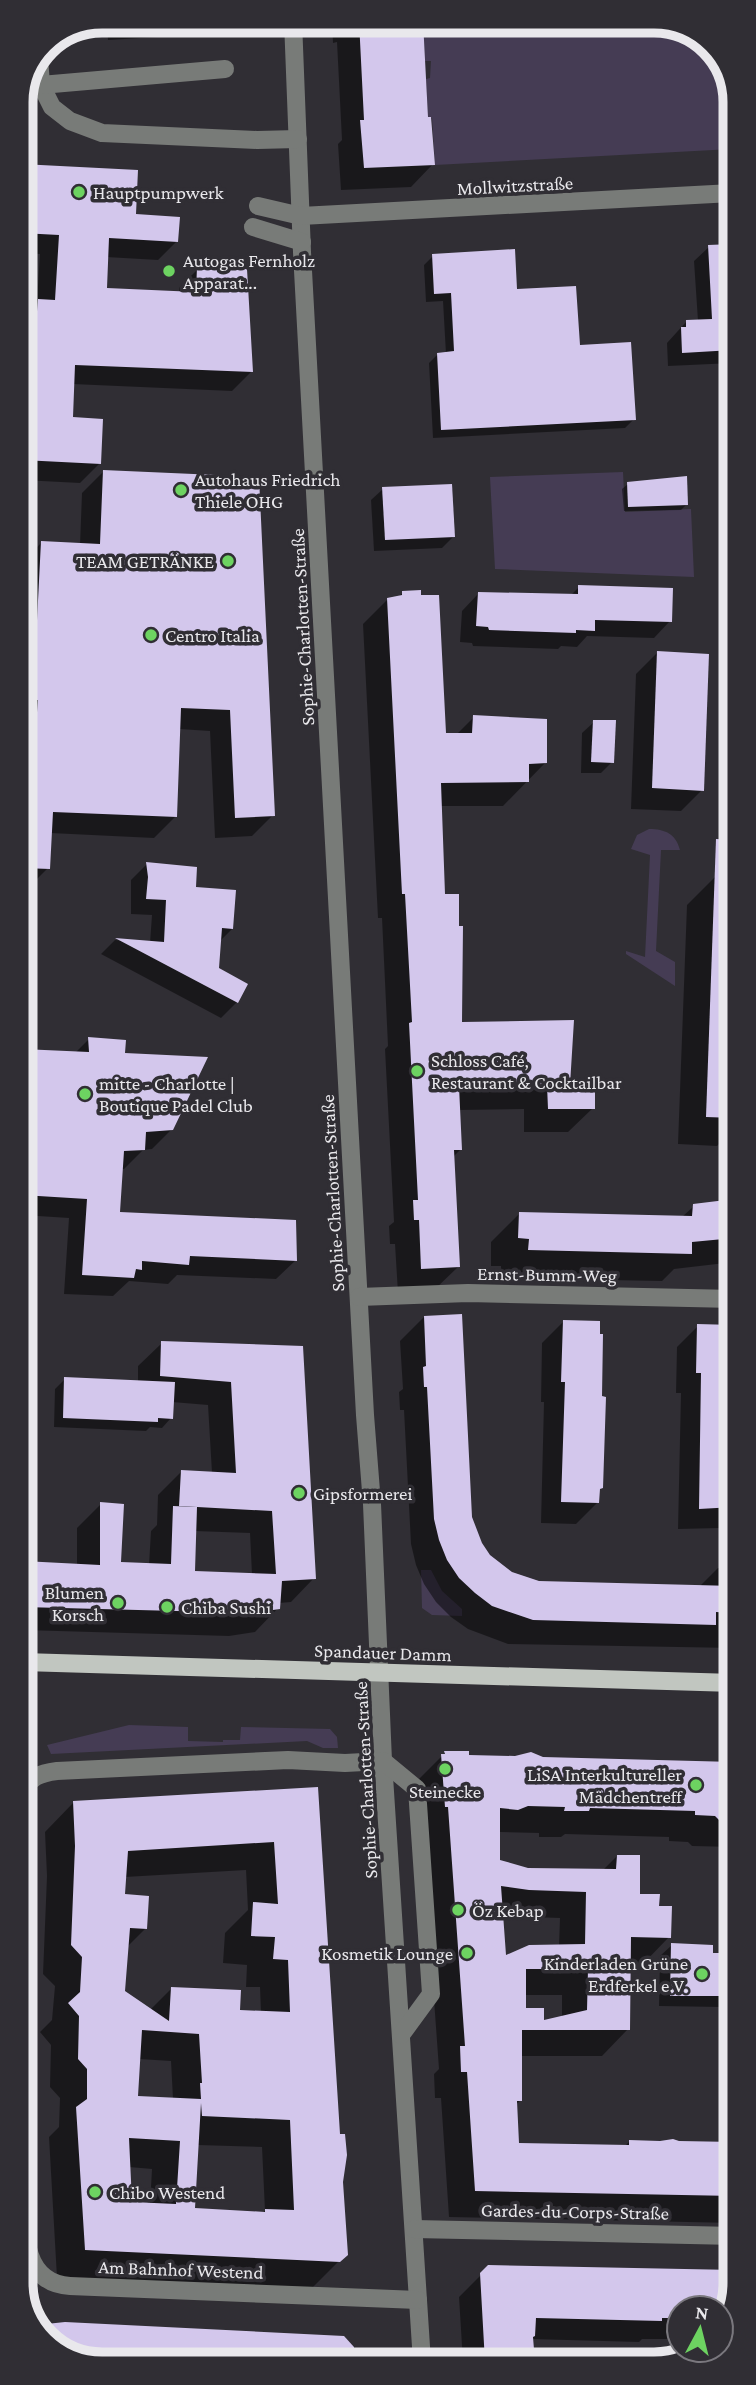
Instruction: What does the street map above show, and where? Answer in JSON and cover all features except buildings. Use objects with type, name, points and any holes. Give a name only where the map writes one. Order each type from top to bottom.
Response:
[{"type":"main road","name":"Spandauer Damm","points":[[33,1663],[723,1683]]},
{"type":"street","name":"Sophie-Charlotten-Straße","points":[[294,33],[302,242],[359,1297],[373,1504],[383,1761],[421,2352]]},
{"type":"street","points":[[41,85],[225,69]]},
{"type":"street","points":[[40,72],[41,85],[52,107],[71,121],[102,133],[257,141],[298,139]]},
{"type":"street","name":"Mollwitzstraße","points":[[258,205],[301,216],[723,195]]},
{"type":"street","points":[[253,227],[302,242]]},
{"type":"street","name":"Ernst-Bumm-Weg","points":[[359,1297],[468,1293],[723,1299]]},
{"type":"street","points":[[33,1778],[42,1773],[57,1771],[288,1760],[345,1763],[383,1761],[417,1789],[431,1994],[401,2035]]},
{"type":"street","name":"Gardes-du-Corps-Straße","points":[[414,2229],[723,2236]]},
{"type":"street","name":"Am Bahnhof Westend","points":[[33,2266],[41,2277],[70,2286],[418,2300]]},
{"type":"shaded area","points":[[424,33],[658,33],[680,38],[709,60],[718,76],[723,102],[723,149],[435,165],[426,79],[430,78],[431,61],[425,61]]},
{"type":"shaded area","points":[[623,472],[625,512],[691,509],[694,577],[495,569],[490,477]]},
{"type":"shaded area","points":[[649,829],[669,834],[676,840],[680,850],[661,850],[656,951],[675,962],[675,986],[626,954],[626,951],[645,957],[650,855],[631,849],[637,835]]},
{"type":"shaded area","points":[[421,1570],[431,1570],[442,1591],[462,1609],[462,1616],[432,1615],[422,1608]]},
{"type":"shaded area","points":[[129,1725],[188,1727],[188,1741],[223,1742],[240,1740],[241,1727],[330,1729],[337,1737],[338,1748],[323,1748],[307,1741],[51,1754],[47,1745]]},
{"type":"place","name":"Hauptpumpwerk","points":[[79,192]]},
{"type":"place","name":"Autogas Fernholz Apparat...","points":[[169,271]]},
{"type":"place","name":"Autohaus Friedrich Thiele OHG","points":[[181,490]]},
{"type":"place","name":"TEAM GETRÄNKE","points":[[228,561]]},
{"type":"place","name":"Centro Italia","points":[[151,635]]},
{"type":"place","name":"Schloss Café, Restaurant & Cocktailbar","points":[[417,1071]]},
{"type":"place","name":"mitte - Charlotte | Boutique Padel Club","points":[[85,1094]]},
{"type":"place","name":"Gipsformerei","points":[[299,1493]]},
{"type":"place","name":"Blumen Korsch","points":[[118,1603]]},
{"type":"place","name":"Chiba Sushi","points":[[167,1607]]},
{"type":"place","name":"Steinecke","points":[[445,1769]]},
{"type":"place","name":"LiSA Interkultureller Mädchentreff","points":[[696,1785]]},
{"type":"place","name":"Öz Kebap","points":[[458,1910]]},
{"type":"place","name":"Kosmetik Lounge","points":[[467,1953]]},
{"type":"place","name":"Kinderladen Grüne Erdferkel e.V.","points":[[702,1974]]},
{"type":"place","name":"Chibo Westend","points":[[95,2192]]}]
